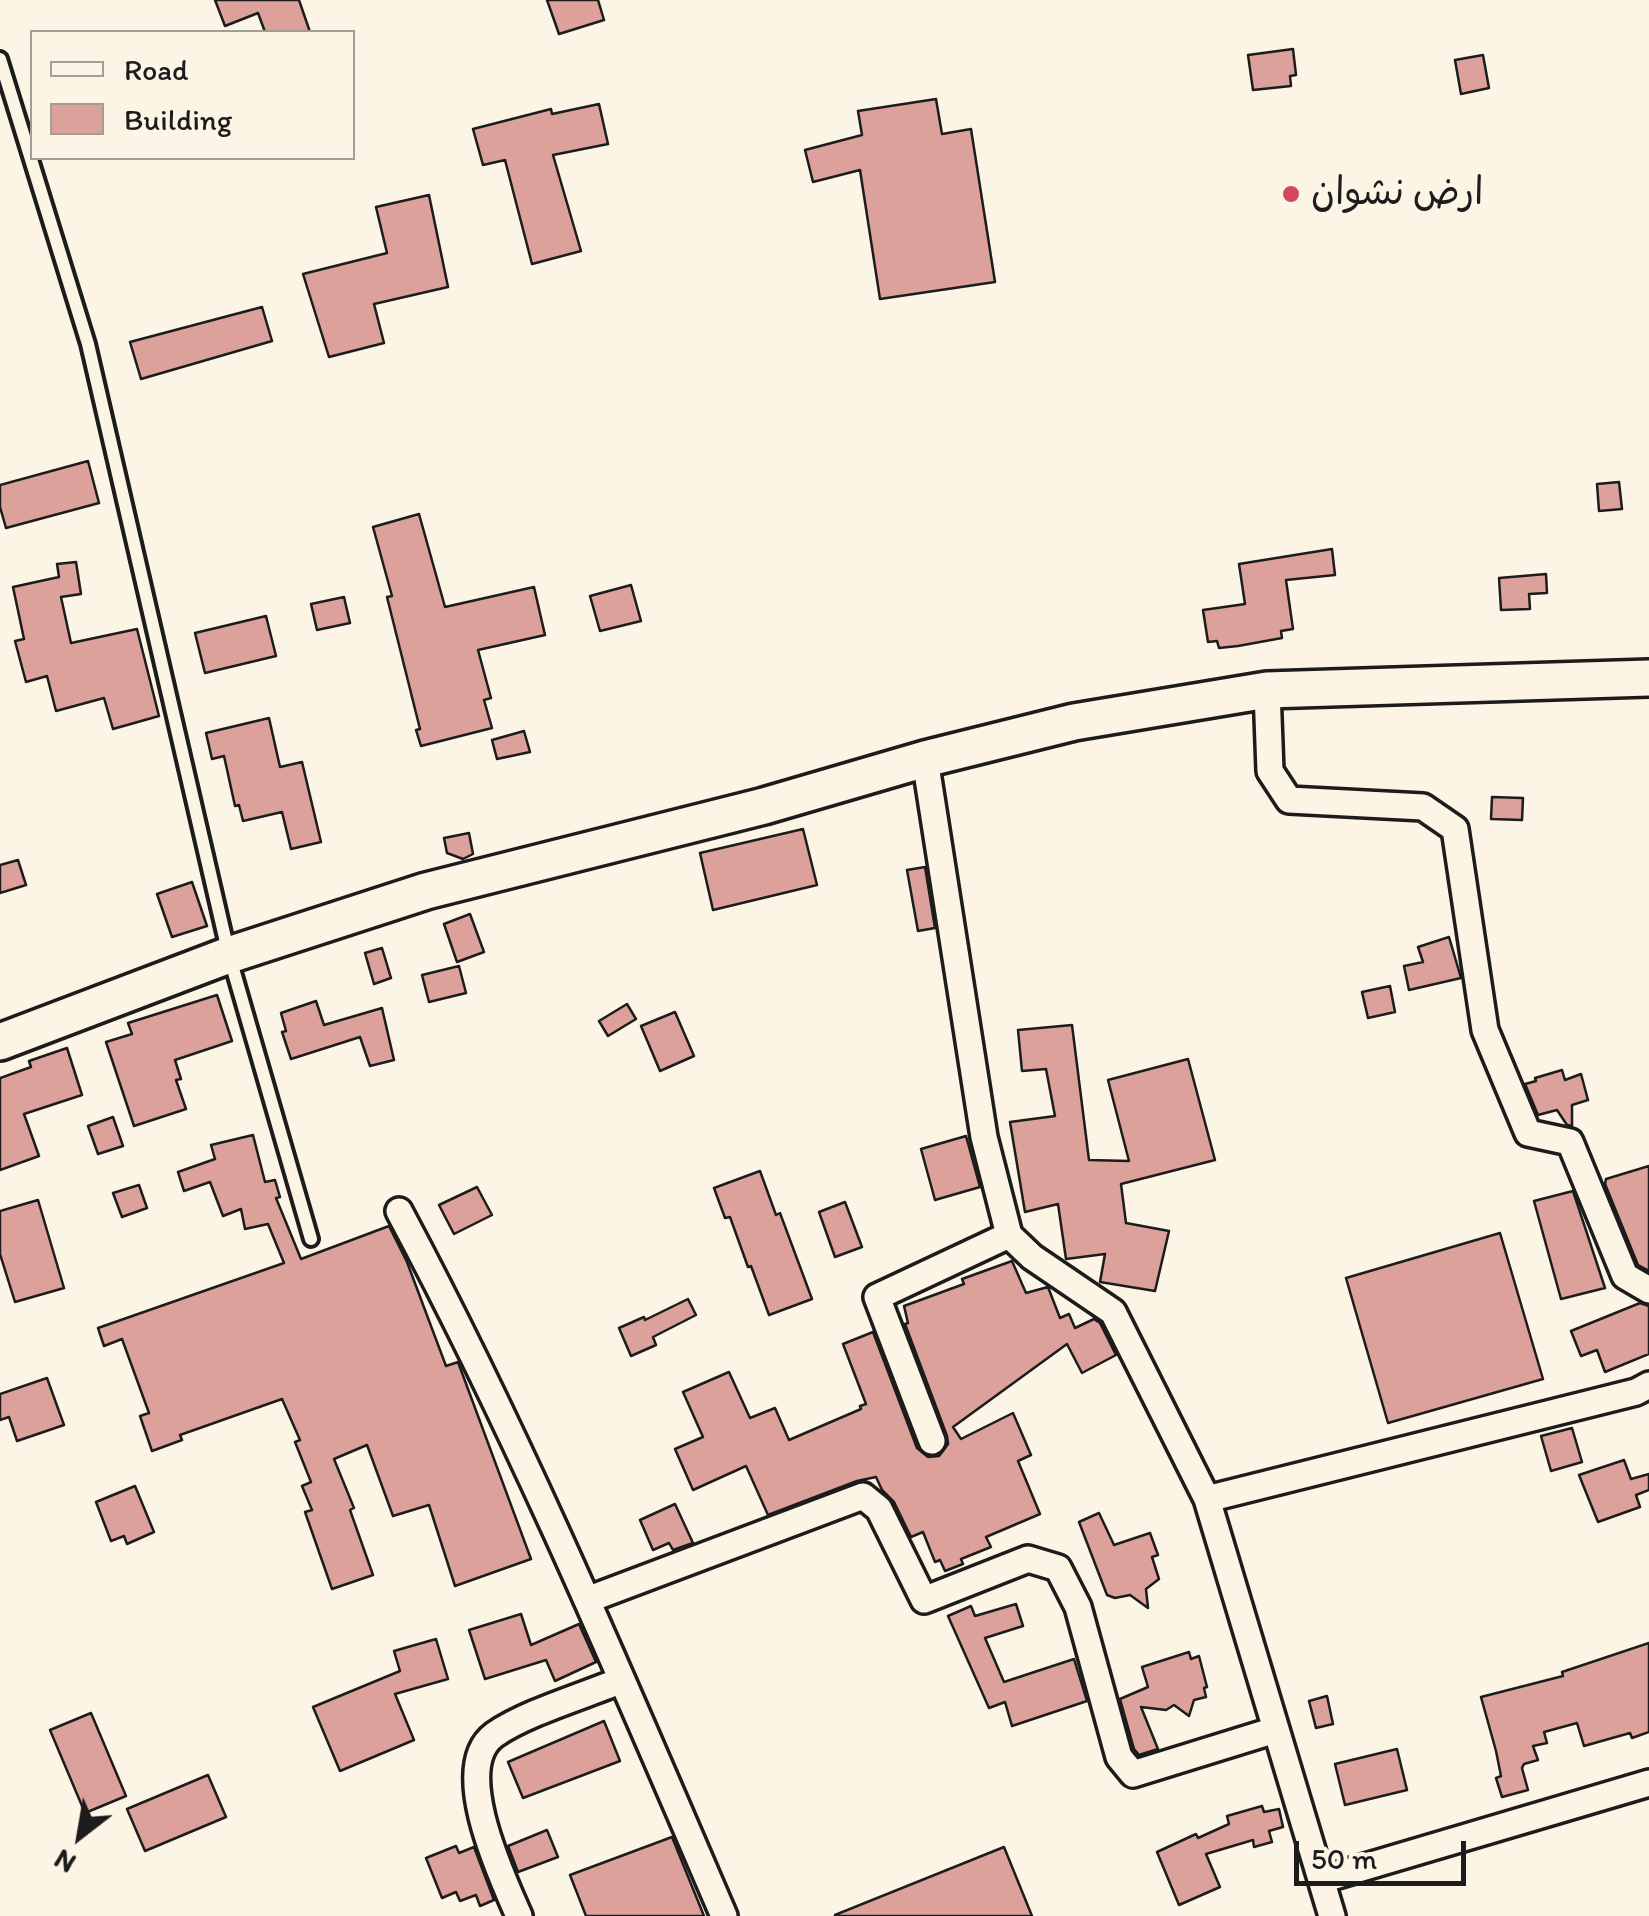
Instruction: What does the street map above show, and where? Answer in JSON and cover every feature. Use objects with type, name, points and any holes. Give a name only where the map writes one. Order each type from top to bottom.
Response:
[{"type":"street","points":[[0,1042],[229,955],[426,891],[764,806],[925,759],[1074,722],[1268,690],[1649,678]]},
{"type":"street","points":[[1268,690],[1270,771],[1289,800],[1422,807],[1455,829],[1485,1030],[1520,1116],[1528,1133],[1570,1142],[1625,1276],[1649,1290]]},
{"type":"street","points":[[925,759],[984,1138],[1009,1235],[1032,1257],[1113,1312],[1207,1499],[1332,1916]]},
{"type":"street","points":[[399,1211],[429,1266],[587,1600],[724,1916]]},
{"type":"street","points":[[932,1441],[877,1297],[1009,1235]]},
{"type":"street","points":[[1207,1499],[1636,1392],[1649,1385]]},
{"type":"street","points":[[587,1600],[863,1496],[879,1509],[924,1600],[1028,1559],[1058,1568],[1078,1607],[1118,1757],[1133,1774],[1275,1730]]},
{"type":"street","points":[[519,1916],[490,1850],[477,1788],[478,1758],[491,1737],[514,1724],[622,1680]]},
{"type":"street","points":[[1321,1880],[1649,1783]]},
{"type":"lane","points":[[0,60],[4,84],[88,344],[229,955],[310,1239]]},
{"type":"building","points":[[215,0],[299,0],[309,30],[264,30],[258,13],[225,26]]},
{"type":"building","points":[[547,0],[598,0],[604,20],[559,34]]},
{"type":"building","points":[[1293,49],[1296,75],[1290,76],[1291,86],[1253,90],[1248,55]]},
{"type":"building","points":[[1483,55],[1489,88],[1461,94],[1455,60]]},
{"type":"building","points":[[936,99],[942,134],[971,129],[995,282],[880,299],[860,170],[813,182],[805,150],[862,135],[858,111]]},
{"type":"building","points":[[599,104],[608,144],[553,155],[581,251],[532,264],[505,160],[483,165],[473,129],[551,109],[552,114]]},
{"type":"building","points":[[429,195],[448,287],[374,304],[384,343],[329,357],[303,274],[387,253],[376,207]]},
{"type":"building","points":[[262,307],[272,341],[141,379],[130,342]]},
{"type":"building","points":[[88,461],[99,503],[6,528],[0,507],[0,485]]},
{"type":"building","points":[[1619,482],[1622,509],[1599,511],[1597,484]]},
{"type":"building","points":[[419,514],[445,607],[534,587],[545,635],[478,650],[491,698],[484,700],[492,728],[421,746],[387,597],[392,596],[373,527]]},
{"type":"building","points":[[1332,549],[1335,575],[1286,580],[1293,629],[1281,631],[1282,638],[1219,648],[1217,641],[1208,642],[1203,610],[1245,604],[1239,564]]},
{"type":"building","points":[[76,562],[81,594],[61,597],[71,643],[137,629],[159,716],[113,729],[104,698],[56,711],[47,676],[26,682],[15,641],[24,639],[13,587],[59,577],[57,564]]},
{"type":"building","points":[[1546,574],[1547,593],[1529,594],[1530,609],[1501,610],[1499,578]]},
{"type":"building","points":[[631,585],[641,621],[600,631],[590,596]]},
{"type":"building","points":[[344,597],[350,623],[317,630],[311,604]]},
{"type":"building","points":[[266,616],[276,656],[205,673],[195,633]]},
{"type":"building","points":[[269,718],[280,767],[302,762],[321,842],[291,849],[282,812],[243,821],[239,805],[235,806],[224,756],[212,759],[206,733]]},
{"type":"building","points":[[524,731],[530,752],[497,759],[492,740]]},
{"type":"building","points":[[1492,797],[1523,798],[1522,820],[1491,819]]},
{"type":"building","points":[[803,829],[817,885],[713,910],[700,853]]},
{"type":"building","points":[[469,833],[473,854],[463,859],[447,853],[444,838]]},
{"type":"building","points":[[18,860],[26,885],[0,893],[0,865]]},
{"type":"building","points":[[925,867],[935,928],[918,931],[907,870]]},
{"type":"building","points":[[192,882],[207,926],[172,937],[157,894]]},
{"type":"building","points":[[470,914],[484,952],[457,962],[444,924]]},
{"type":"building","points":[[1449,937],[1461,978],[1409,990],[1404,966],[1423,962],[1418,947]]},
{"type":"building","points":[[382,948],[391,978],[374,984],[365,953]]},
{"type":"building","points":[[459,966],[466,993],[429,1002],[422,975]]},
{"type":"building","points":[[1390,986],[1395,1012],[1368,1018],[1362,992]]},
{"type":"building","points":[[217,995],[232,1041],[175,1060],[181,1079],[176,1080],[186,1109],[134,1126],[106,1042],[132,1034],[128,1023]]},
{"type":"building","points":[[316,1001],[324,1025],[382,1008],[394,1060],[370,1066],[360,1037],[291,1059],[282,1032],[286,1031],[281,1013]]},
{"type":"building","points":[[627,1004],[636,1019],[608,1036],[599,1021]]},
{"type":"building","points":[[675,1012],[694,1056],[660,1071],[641,1026]]},
{"type":"building","points":[[1072,1025],[1089,1160],[1129,1161],[1108,1080],[1188,1059],[1215,1160],[1121,1184],[1126,1223],[1169,1231],[1155,1291],[1100,1282],[1105,1254],[1066,1259],[1058,1204],[1025,1212],[1010,1122],[1055,1116],[1046,1069],[1022,1071],[1018,1030]]},
{"type":"building","points":[[67,1048],[82,1095],[24,1114],[39,1156],[0,1170],[0,1078],[31,1067],[29,1061]]},
{"type":"building","points":[[1562,1070],[1565,1080],[1581,1074],[1588,1100],[1572,1105],[1572,1126],[1557,1110],[1538,1115],[1525,1084]]},
{"type":"building","points":[[113,1117],[123,1146],[98,1154],[88,1126]]},
{"type":"building","points":[[253,1135],[265,1182],[275,1180],[280,1197],[276,1198],[301,1259],[389,1226],[407,1262],[446,1366],[458,1362],[531,1559],[455,1586],[429,1505],[393,1516],[367,1445],[334,1459],[354,1508],[350,1510],[373,1575],[332,1589],[305,1512],[312,1510],[302,1486],[311,1482],[295,1442],[300,1440],[282,1399],[180,1435],[182,1440],[152,1451],[140,1416],[149,1413],[122,1339],[104,1346],[98,1328],[284,1263],[268,1224],[245,1229],[241,1209],[223,1216],[210,1182],[184,1191],[178,1172],[215,1159],[211,1145]]},
{"type":"building","points":[[966,1136],[980,1187],[935,1200],[921,1149]]},
{"type":"building","points":[[1649,1166],[1649,1271],[1638,1265],[1605,1184],[1606,1179]]},
{"type":"building","points":[[760,1171],[812,1299],[769,1315],[730,1217],[725,1218],[714,1188]]},
{"type":"building","points":[[139,1185],[147,1208],[122,1217],[113,1193]]},
{"type":"building","points":[[477,1187],[492,1215],[454,1234],[439,1205]]},
{"type":"building","points":[[1573,1191],[1605,1288],[1561,1299],[1534,1201]]},
{"type":"building","points":[[38,1200],[64,1288],[15,1302],[0,1254],[0,1211]]},
{"type":"building","points":[[845,1202],[862,1247],[835,1257],[819,1212]]},
{"type":"building","points":[[1500,1233],[1543,1379],[1388,1423],[1346,1278]]},
{"type":"building","points":[[1012,1261],[1026,1293],[1048,1287],[1060,1318],[1069,1314],[1075,1328],[1094,1319],[1100,1323],[1116,1355],[1082,1373],[1067,1344],[953,1427],[961,1439],[1013,1413],[1031,1455],[1018,1461],[1040,1514],[986,1537],[991,1547],[961,1559],[963,1564],[945,1571],[940,1560],[935,1562],[923,1532],[911,1537],[876,1477],[768,1515],[746,1466],[693,1490],[675,1449],[703,1437],[683,1392],[729,1372],[750,1418],[775,1408],[789,1440],[866,1404],[843,1344],[873,1332],[917,1448],[928,1457],[939,1456],[948,1444],[947,1436],[905,1324],[908,1323],[904,1306]]},
{"type":"building","points":[[688,1299],[696,1315],[653,1337],[656,1345],[631,1356],[619,1328]]},
{"type":"building","points":[[1640,1303],[1649,1306],[1649,1354],[1605,1372],[1597,1350],[1581,1356],[1571,1331]]},
{"type":"building","points":[[47,1378],[64,1425],[17,1441],[9,1417],[0,1420],[0,1394]]},
{"type":"building","points":[[1572,1428],[1582,1462],[1551,1471],[1541,1436]]},
{"type":"building","points":[[1624,1460],[1631,1479],[1649,1474],[1649,1490],[1636,1495],[1640,1507],[1598,1522],[1579,1475]]},
{"type":"building","points":[[135,1486],[154,1532],[127,1544],[124,1536],[111,1541],[96,1502]]},
{"type":"building","points":[[675,1504],[693,1543],[673,1550],[669,1543],[653,1550],[640,1520]]},
{"type":"building","points":[[1099,1513],[1114,1545],[1150,1533],[1158,1555],[1152,1557],[1159,1579],[1146,1589],[1148,1608],[1130,1595],[1107,1595],[1079,1522]]},
{"type":"building","points":[[1016,1604],[1023,1626],[985,1638],[1004,1682],[1074,1659],[1087,1701],[1012,1726],[1005,1702],[989,1708],[948,1616],[971,1606],[975,1616]]},
{"type":"building","points":[[521,1614],[531,1645],[579,1624],[596,1662],[555,1681],[546,1660],[485,1679],[469,1630]]},
{"type":"building","points":[[436,1639],[448,1679],[395,1694],[414,1740],[340,1771],[313,1707],[400,1671],[394,1651]]},
{"type":"building","points":[[1649,1643],[1649,1732],[1632,1738],[1630,1733],[1584,1746],[1577,1723],[1544,1732],[1547,1743],[1533,1746],[1538,1760],[1522,1768],[1528,1790],[1502,1797],[1496,1778],[1501,1776],[1496,1751],[1481,1697],[1563,1676],[1562,1672]]},
{"type":"building","points":[[1189,1652],[1191,1659],[1199,1656],[1206,1697],[1194,1700],[1189,1716],[1174,1705],[1166,1710],[1141,1707],[1158,1749],[1139,1755],[1120,1699],[1148,1687],[1142,1667]]},
{"type":"building","points":[[1327,1696],[1333,1724],[1316,1728],[1309,1701]]},
{"type":"building","points":[[91,1713],[126,1796],[85,1813],[50,1730]]},
{"type":"building","points":[[604,1721],[620,1761],[523,1798],[508,1762]]},
{"type":"building","points":[[1397,1749],[1407,1790],[1345,1805],[1335,1764]]},
{"type":"building","points":[[208,1775],[226,1817],[145,1851],[127,1809]]},
{"type":"building","points":[[1262,1806],[1264,1812],[1279,1809],[1283,1827],[1269,1831],[1272,1842],[1254,1847],[1253,1840],[1206,1854],[1220,1887],[1179,1905],[1157,1852],[1229,1824],[1227,1816]]},
{"type":"building","points":[[547,1830],[558,1857],[518,1872],[508,1846]]},
{"type":"building","points":[[672,1837],[704,1916],[586,1916],[570,1875]]},
{"type":"building","points":[[456,1846],[459,1853],[474,1847],[494,1900],[480,1906],[476,1895],[460,1901],[456,1892],[442,1898],[426,1858]]},
{"type":"building","points":[[1004,1847],[1032,1916],[835,1916],[835,1915]]},
{"type":"place","name":"ارض نشوان","points":[[1291,194]]}]
